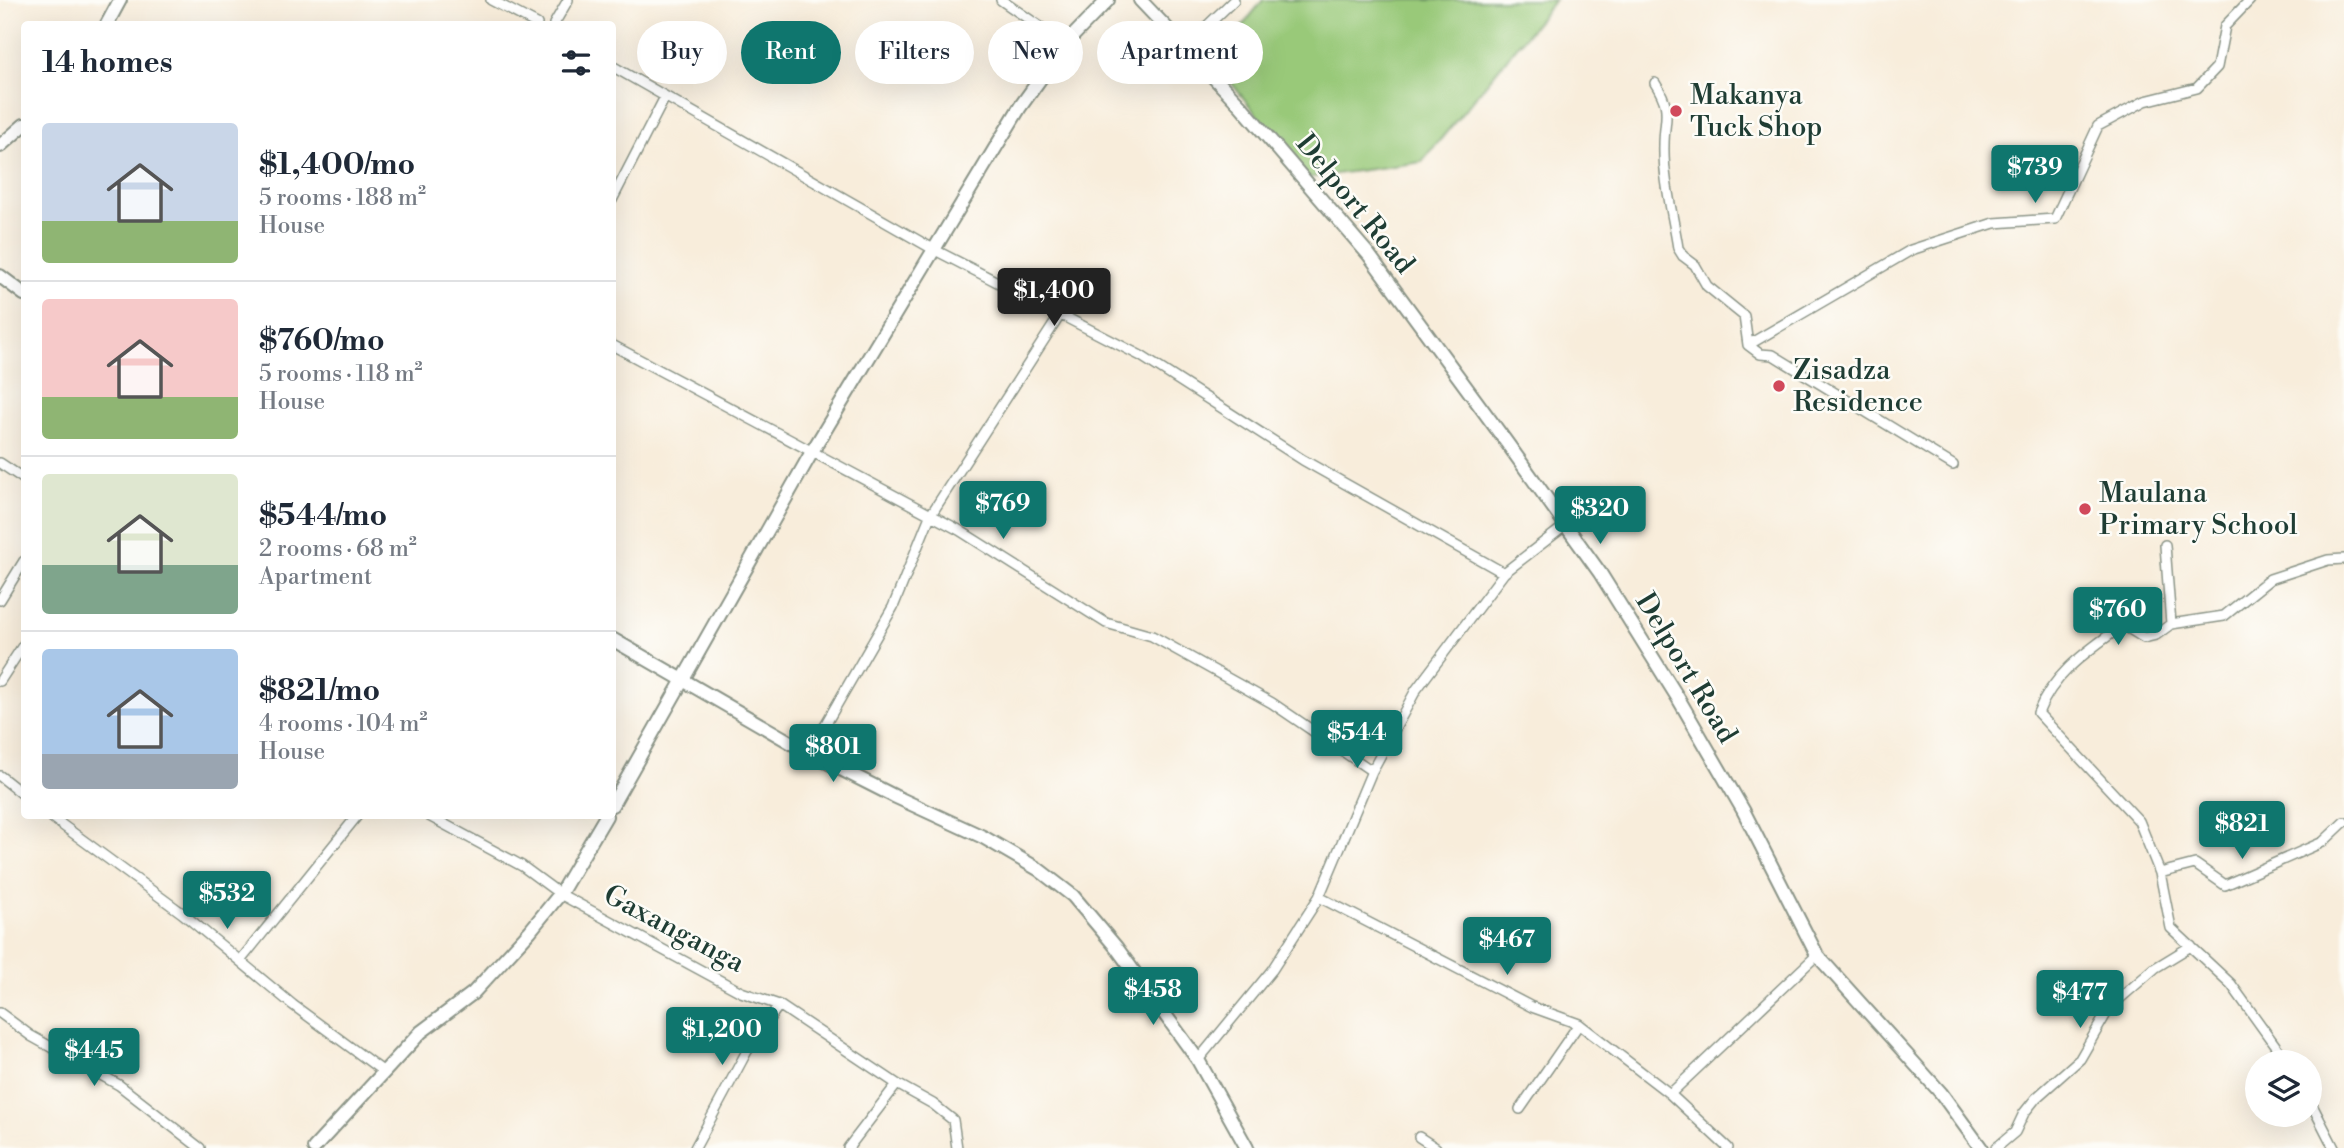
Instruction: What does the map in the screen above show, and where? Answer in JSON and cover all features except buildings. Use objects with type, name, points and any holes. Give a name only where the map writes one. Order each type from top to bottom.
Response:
[{"type":"street","points":[[109,21],[120,0]]},
{"type":"street","points":[[491,0],[531,21]]},
{"type":"street","points":[[556,21],[568,0]]},
{"type":"street","points":[[1001,0],[1032,21]]},
{"type":"street","points":[[1083,26],[1108,0]]},
{"type":"street","name":"Delport Road","points":[[1140,0],[1160,21]]},
{"type":"street","points":[[1212,21],[1234,0]]},
{"type":"street","points":[[1748,345],[1911,250],[1994,223],[2055,219],[2098,125],[2145,101],[2197,88],[2217,67],[2225,26],[2250,0]]},
{"type":"street","points":[[616,68],[933,249],[1161,367],[1226,413],[1303,460],[1504,573]]},
{"type":"street","points":[[1655,83],[1664,97],[1668,122],[1663,144],[1678,248],[1683,256],[1695,265],[1707,286],[1744,316],[1748,345],[1760,354],[1773,355],[1953,465]]},
{"type":"street","points":[[616,798],[686,680],[813,450],[933,249],[1036,84]]},
{"type":"street","name":"Delport Road","points":[[1220,84],[1369,255],[1566,526],[1678,698],[1743,810],[1817,955],[1933,1084],[1981,1148]]},
{"type":"street","points":[[616,192],[665,97]]},
{"type":"street","points":[[0,146],[21,128]]},
{"type":"street","points":[[0,276],[21,292]]},
{"type":"street","points":[[809,753],[893,607],[930,516],[1060,315]]},
{"type":"street","points":[[616,347],[959,530],[1106,622],[1152,636],[1272,704],[1372,771]]},
{"type":"street","points":[[0,463],[21,477]]},
{"type":"street","points":[[1198,1060],[1272,970],[1319,897],[1372,771],[1416,690],[1504,573],[1566,526]]},
{"type":"street","points":[[2165,545],[2171,624]]},
{"type":"street","points":[[2278,1050],[2231,984],[2171,928],[2160,873],[2139,821],[2038,713],[2053,682],[2063,671],[2123,625],[2144,638],[2156,635],[2171,624],[2224,616],[2270,579],[2328,560],[2344,559]]},
{"type":"street","points":[[0,600],[21,566]]},
{"type":"street","points":[[616,641],[809,753],[983,837],[1038,869],[1073,896],[1116,947],[1198,1060],[1247,1148]]},
{"type":"street","points":[[0,681],[21,649]]},
{"type":"street","points":[[0,776],[21,793]]},
{"type":"street","points":[[54,819],[182,913],[293,1005],[384,1072]]},
{"type":"street","points":[[240,961],[355,819]]},
{"type":"street","name":"Gaxanganga","points":[[435,819],[522,866],[561,894],[741,992],[779,1004],[898,1084],[933,1104],[953,1120],[957,1148]]},
{"type":"street","points":[[314,1148],[421,1032],[473,993],[561,894],[604,819]]},
{"type":"street","points":[[2160,873],[2195,864],[2225,885],[2323,842],[2344,822]]},
{"type":"street","points":[[1319,897],[1532,1007],[1579,1024],[1670,1094],[1728,1148]]},
{"type":"street","points":[[1996,1148],[2015,1132],[2024,1113],[2036,1098],[2080,1059],[2110,1007],[2155,968],[2191,946]]},
{"type":"street","points":[[1670,1094],[1817,955]]},
{"type":"street","points":[[695,1148],[747,1051],[779,1004]]},
{"type":"street","points":[[0,1013],[31,1036],[119,1085],[200,1148]]},
{"type":"street","points":[[1520,1109],[1579,1024]]},
{"type":"street","points":[[848,1148],[898,1084]]},
{"type":"street","points":[[2322,1124],[2334,1148]]},
{"type":"street","points":[[1419,1137],[1436,1148]]},
{"type":"green space","points":[[1263,0],[1555,0],[1422,162],[1307,178],[1232,84],[1263,84],[1263,21],[1246,21]]},
{"type":"place","name":"Makanya Tuck Shop","points":[[1676,111]]},
{"type":"place","name":"Zisadza Residence","points":[[1779,386]]},
{"type":"place","name":"Maulana Primary School","points":[[2085,509]]}]
